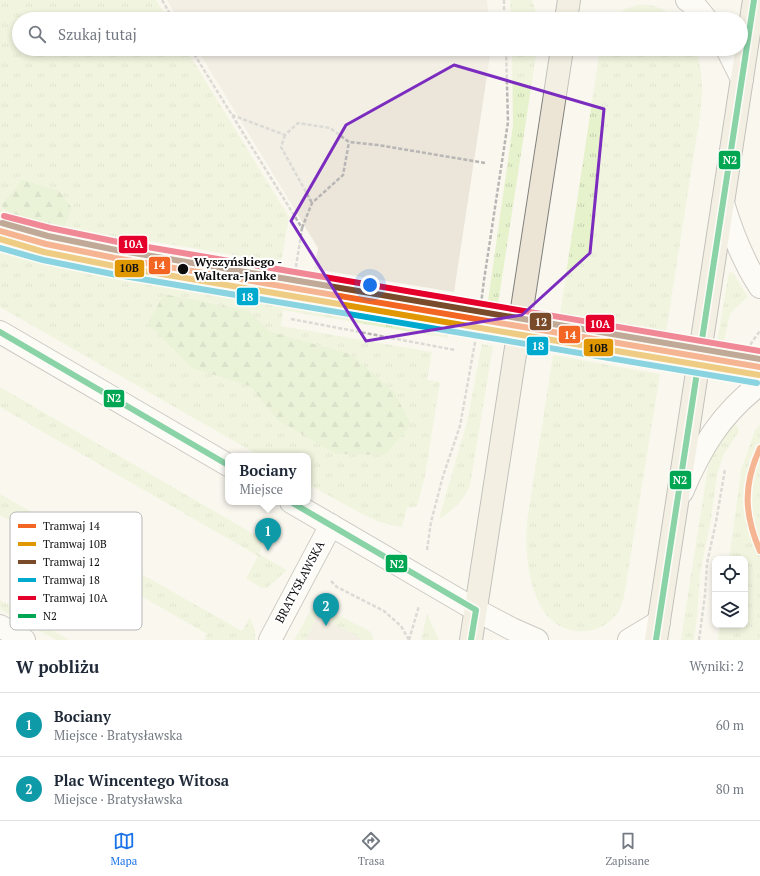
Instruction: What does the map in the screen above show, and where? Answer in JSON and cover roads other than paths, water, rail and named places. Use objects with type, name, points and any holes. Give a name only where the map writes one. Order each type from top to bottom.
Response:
[{"type":"main road","points":[[567,12],[569,0]]},
{"type":"main road","points":[[748,40],[754,0]]},
{"type":"main road","points":[[471,640],[561,56]]},
{"type":"main road","points":[[658,631],[745,56]]},
{"type":"street","points":[[688,0],[701,12]]},
{"type":"street","points":[[730,56],[742,79]]},
{"type":"street","points":[[723,203],[729,226],[738,248],[760,287]]},
{"type":"street","points":[[0,332],[225,463]]},
{"type":"street","points":[[677,504],[699,454],[726,414],[756,387]]},
{"type":"street","points":[[296,505],[476,610],[537,640]]},
{"type":"street","name":"BRATYSŁAWSKA","points":[[270,640],[330,525]]},
{"type":"street","points":[[0,626],[24,640]]},
{"type":"street","points":[[629,640],[658,631]]},
{"type":"tram line","name":"10A","points":[[4,216],[50,228],[118,242],[760,351]]},
{"type":"tram line","name":"12","points":[[2,223],[48,236],[116,250],[760,359]]},
{"type":"tram line","name":"14","points":[[0,231],[46,244],[115,258],[760,367]]},
{"type":"tram line","name":"10B","points":[[0,239],[44,252],[114,266],[759,375]]},
{"type":"tram line","name":"18","points":[[0,248],[43,260],[112,274],[757,383]]},
{"type":"tram line","name":"14","points":[[760,448],[754,462],[748,487],[748,512],[760,551]]},
{"type":"place","name":"Wyszyńskiego - Waltera-Janke","points":[[183,269]]},
{"type":"place","name":"Bociany","points":[[268,551]]},
{"type":"place","name":"Plac Wincentego Witosa","points":[[326,626]]}]
